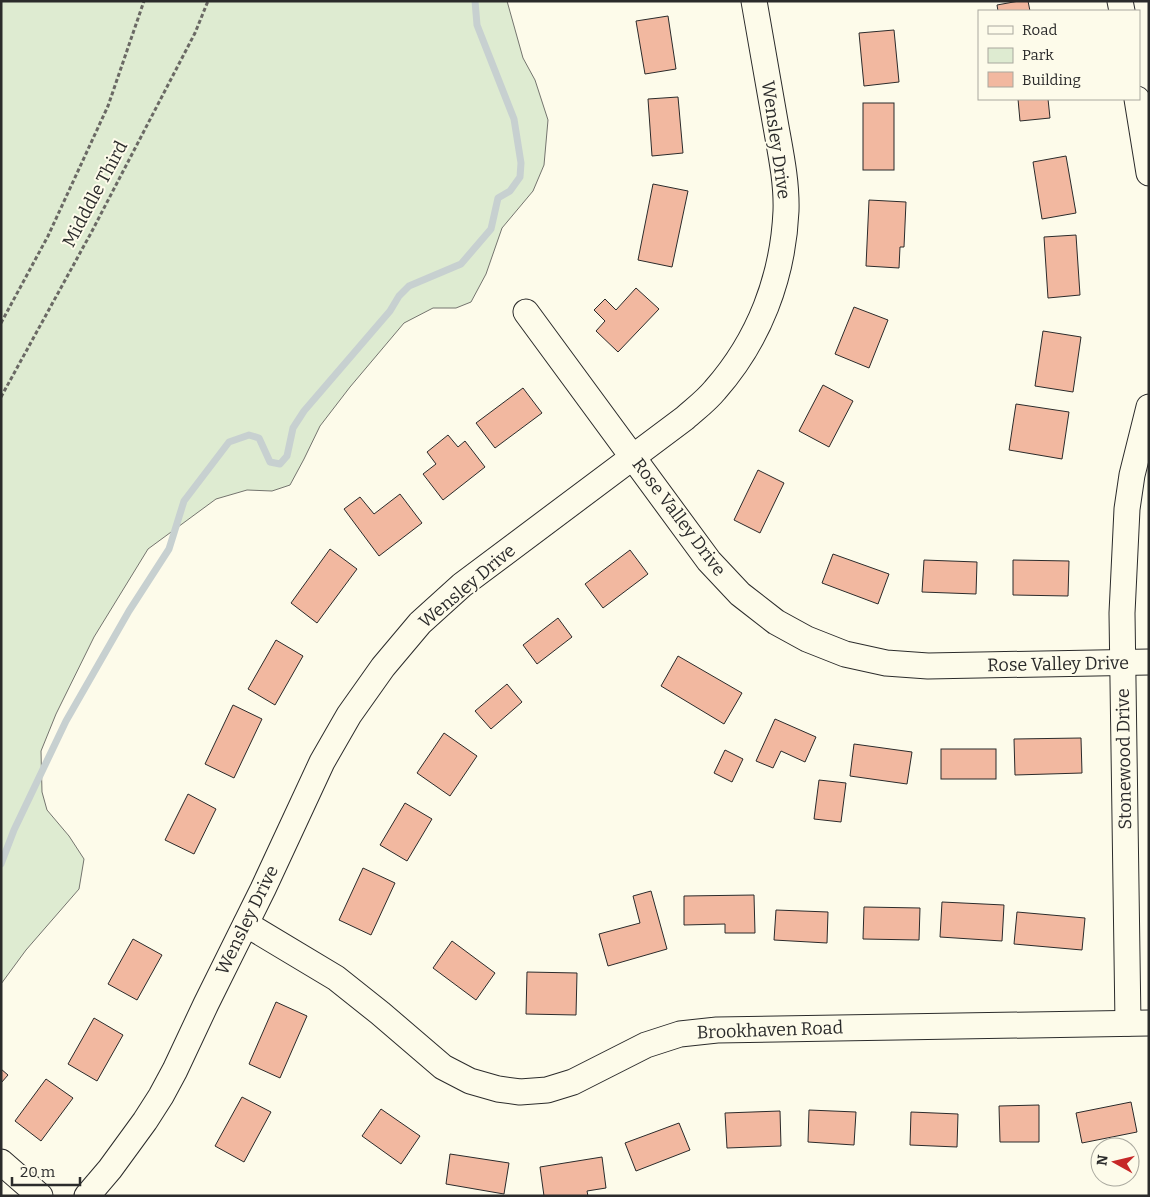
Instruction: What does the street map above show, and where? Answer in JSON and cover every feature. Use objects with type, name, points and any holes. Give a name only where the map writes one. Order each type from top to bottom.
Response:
[{"type":"street","name":"Wensley Drive","points":[[87,1196],[110,1169],[161,1096],[246,924],[322,762],[349,715],[383,667],[420,623],[462,585],[685,418],[714,392],[744,353],[758,327],[773,291],[782,251],[785,218],[784,169],[754,1]]},
{"type":"street","points":[[1137,100],[1149,173]]},
{"type":"street","name":"Rose Valley Drive","points":[[526,312],[709,561],[734,588],[776,622],[806,639],[845,654],[878,662],[928,666],[1149,662]]},
{"type":"street","name":"Stonewood Drive","points":[[1138,1023],[1122,613],[1127,509],[1132,476],[1149,407]]},
{"type":"street","name":"Brookhaven Road","points":[[246,924],[336,978],[443,1067],[470,1081],[498,1089],[520,1092],[547,1090],[573,1082],[646,1046],[680,1034],[717,1030],[1138,1023]]},
{"type":"street","points":[[1,1162],[40,1196]]},
{"type":"path","name":"Midddle Third","points":[[1,323],[48,236],[108,106],[144,1]]},
{"type":"path","name":"Midddle Third","points":[[1,397],[91,233],[195,33],[208,1]]},
{"type":"green space","points":[[1,1],[507,1],[523,58],[535,80],[548,120],[544,165],[533,191],[502,228],[486,274],[471,302],[456,308],[433,308],[404,323],[320,426],[290,485],[272,491],[247,490],[216,499],[148,549],[94,637],[56,714],[41,751],[42,792],[47,810],[69,836],[84,859],[79,889],[26,950],[1,984]]},
{"type":"building","points":[[1028,1],[1030,10],[998,10],[997,5]]},
{"type":"building","points":[[668,16],[676,69],[645,74],[636,21]]},
{"type":"building","points":[[894,30],[899,82],[864,86],[859,33]]},
{"type":"building","points":[[678,97],[683,153],[652,156],[648,99]]},
{"type":"building","points":[[1018,100],[1048,100],[1050,118],[1020,121]]},
{"type":"building","points":[[863,103],[894,103],[894,170],[863,170]]},
{"type":"building","points":[[1066,156],[1076,213],[1042,219],[1033,162]]},
{"type":"building","points":[[653,184],[688,191],[672,267],[638,260]]},
{"type":"building","points":[[869,200],[906,202],[904,247],[900,247],[899,268],[866,266]]},
{"type":"building","points":[[1076,235],[1080,295],[1048,298],[1044,237]]},
{"type":"building","points":[[636,288],[659,309],[618,352],[596,331],[605,321],[594,310],[605,299],[616,310]]},
{"type":"building","points":[[854,307],[888,320],[869,368],[835,354]]},
{"type":"building","points":[[1043,331],[1081,337],[1073,392],[1035,386]]},
{"type":"building","points":[[823,385],[853,401],[829,447],[799,431]]},
{"type":"building","points":[[523,388],[542,413],[495,448],[476,423]]},
{"type":"building","points":[[1016,404],[1069,412],[1062,459],[1009,450]]},
{"type":"building","points":[[448,435],[458,447],[465,441],[485,467],[443,500],[423,474],[436,464],[427,452]]},
{"type":"building","points":[[758,470],[784,483],[760,533],[734,520]]},
{"type":"building","points":[[400,494],[422,523],[379,556],[344,509],[360,497],[374,514]]},
{"type":"building","points":[[330,549],[357,569],[317,623],[291,603]]},
{"type":"building","points":[[630,550],[648,574],[603,608],[585,584]]},
{"type":"building","points":[[833,554],[889,574],[878,604],[822,583]]},
{"type":"building","points":[[924,560],[977,562],[976,594],[922,592]]},
{"type":"building","points":[[1013,560],[1069,561],[1068,596],[1013,595]]},
{"type":"building","points":[[558,618],[572,637],[537,664],[523,645]]},
{"type":"building","points":[[276,640],[303,656],[275,705],[248,689]]},
{"type":"building","points":[[678,656],[742,693],[724,724],[661,686]]},
{"type":"building","points":[[507,684],[522,702],[491,729],[475,711]]},
{"type":"building","points":[[233,705],[262,719],[234,778],[205,764]]},
{"type":"building","points":[[775,719],[816,737],[805,762],[781,751],[773,768],[756,761]]},
{"type":"building","points":[[444,733],[477,756],[450,796],[417,773]]},
{"type":"building","points":[[1081,738],[1082,773],[1015,775],[1014,739]]},
{"type":"building","points":[[854,744],[912,752],[907,784],[850,776]]},
{"type":"building","points":[[941,749],[996,749],[996,779],[941,779]]},
{"type":"building","points":[[725,750],[743,759],[732,782],[714,773]]},
{"type":"building","points":[[819,780],[846,783],[841,822],[814,819]]},
{"type":"building","points":[[188,794],[216,809],[194,854],[165,840]]},
{"type":"building","points":[[405,803],[432,819],[407,861],[380,845]]},
{"type":"building","points":[[363,868],[395,883],[371,935],[339,920]]},
{"type":"building","points":[[651,891],[667,949],[608,966],[599,934],[640,923],[633,896]]},
{"type":"building","points":[[754,895],[755,933],[725,933],[725,924],[684,925],[684,896]]},
{"type":"building","points":[[942,902],[1004,905],[1002,941],[940,937]]},
{"type":"building","points":[[864,907],[920,908],[919,940],[863,939]]},
{"type":"building","points":[[776,910],[828,912],[827,943],[774,940]]},
{"type":"building","points":[[1017,912],[1085,918],[1082,950],[1014,944]]},
{"type":"building","points":[[133,939],[162,955],[137,1000],[108,984]]},
{"type":"building","points":[[452,941],[495,973],[476,1000],[433,968]]},
{"type":"building","points":[[527,972],[577,973],[576,1015],[526,1014]]},
{"type":"building","points":[[276,1002],[307,1016],[280,1078],[249,1064]]},
{"type":"building","points":[[94,1018],[123,1035],[97,1081],[68,1064]]},
{"type":"building","points":[[1,1069],[8,1075],[1,1083]]},
{"type":"building","points":[[46,1079],[73,1098],[41,1141],[15,1121]]},
{"type":"building","points":[[242,1097],[271,1112],[244,1162],[215,1146]]},
{"type":"building","points":[[1131,1102],[1137,1132],[1112,1137],[1090,1137],[1090,1141],[1082,1143],[1076,1113]]},
{"type":"building","points":[[1039,1105],[1039,1142],[1000,1142],[999,1106]]},
{"type":"building","points":[[381,1109],[420,1136],[401,1164],[362,1136]]},
{"type":"building","points":[[809,1110],[856,1112],[854,1145],[808,1142]]},
{"type":"building","points":[[780,1111],[781,1146],[727,1148],[725,1113]]},
{"type":"building","points":[[911,1112],[958,1114],[957,1147],[910,1145]]},
{"type":"building","points":[[679,1123],[690,1150],[636,1171],[625,1143]]},
{"type":"building","points":[[450,1154],[509,1163],[504,1194],[446,1184]]},
{"type":"building","points":[[602,1157],[606,1188],[587,1191],[588,1196],[544,1196],[540,1167]]},
{"type":"waterway","points":[[1,864],[14,830],[66,721],[129,611],[169,549],[184,501],[229,442],[249,435],[259,438],[270,462],[280,464],[287,456],[293,428],[304,411],[390,311],[399,296],[409,286],[461,264],[491,229],[498,198],[510,191],[520,177],[521,163],[514,119],[477,25],[475,1]]}]
